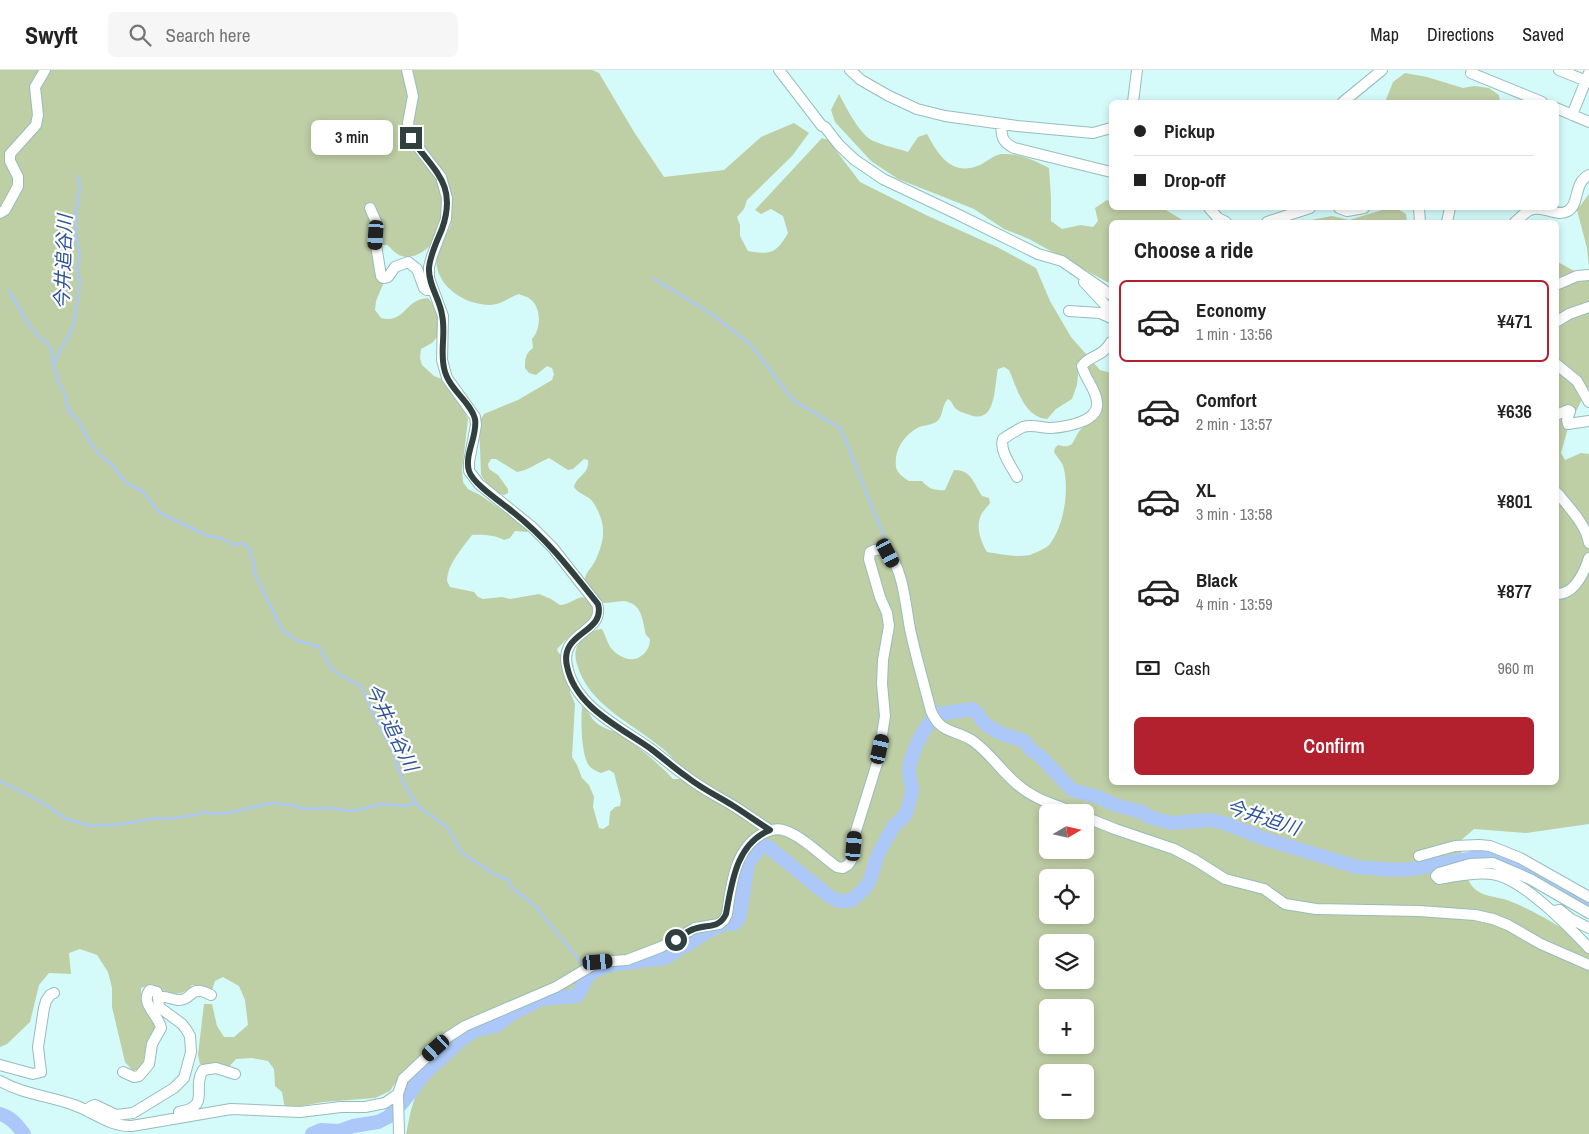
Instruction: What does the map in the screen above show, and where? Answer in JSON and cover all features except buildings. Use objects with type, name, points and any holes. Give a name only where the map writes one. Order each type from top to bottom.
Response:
[{"type":"street","points":[[0,212],[5,210],[18,186],[18,177],[10,161],[10,154],[36,126],[38,114],[35,87],[45,70]]},
{"type":"street","points":[[407,70],[413,96],[408,122],[411,138],[441,177],[447,198],[446,219],[429,267],[433,289],[443,316],[442,360],[447,378],[475,417],[476,425],[469,471],[479,484],[532,527],[553,548],[598,604],[597,620],[571,642],[566,652],[567,666],[572,680],[584,698],[610,722],[650,748],[688,778],[770,830]]},
{"type":"street","points":[[779,70],[839,145],[869,171],[1038,254],[1062,261],[1109,294]]},
{"type":"street","points":[[850,70],[861,80],[889,96],[918,109],[945,116],[1001,124],[1093,133],[1109,129]]},
{"type":"street","points":[[1133,100],[1137,70]]},
{"type":"street","points":[[1345,100],[1382,70]]},
{"type":"street","points":[[1472,70],[1471,73],[1537,100]]},
{"type":"street","points":[[1559,70],[1588,78],[1572,115]]},
{"type":"street","points":[[1559,109],[1589,122]]},
{"type":"street","points":[[1001,124],[1002,136],[1006,144],[1014,148],[1109,172]]},
{"type":"street","points":[[1547,210],[1560,214],[1567,212],[1572,207],[1579,184],[1589,175]]},
{"type":"street","points":[[370,208],[377,224],[376,245],[381,276],[383,278],[388,277],[395,267],[408,262],[417,269],[424,288],[427,290],[433,289]]},
{"type":"street","points":[[1210,210],[1222,220]]},
{"type":"street","points":[[1274,220],[1304,210]]},
{"type":"street","points":[[1518,220],[1530,210]]},
{"type":"street","points":[[1076,271],[1109,309]]},
{"type":"street","points":[[1559,283],[1577,276],[1589,275]]},
{"type":"street","points":[[1559,320],[1569,314],[1589,307]]},
{"type":"street","points":[[1069,311],[1100,313],[1109,317]]},
{"type":"street","points":[[1017,477],[1003,450],[1002,440],[1024,427],[1060,427],[1081,422],[1091,416],[1097,408],[1097,399],[1082,366],[1087,360],[1102,354],[1109,345]]},
{"type":"street","points":[[1559,366],[1577,381],[1589,402]]},
{"type":"street","points":[[1559,414],[1570,411],[1567,420],[1568,424],[1589,420]]},
{"type":"street","points":[[1559,495],[1582,524],[1588,534],[1589,543]]},
{"type":"street","points":[[399,1134],[398,1094],[403,1079],[454,1033],[465,1026],[556,986],[598,962],[627,960],[661,947],[695,928],[719,924],[724,920],[726,914],[736,866],[750,844],[759,836],[770,830],[782,829],[796,836],[837,867],[843,868],[848,865],[852,859],[855,834],[878,760],[886,716],[882,684],[883,660],[889,626],[887,613],[880,597],[869,559],[870,552],[883,549],[888,553],[901,577],[911,630],[935,721],[941,727],[975,742],[1024,789],[1035,797],[1053,804]]},
{"type":"street","points":[[1559,594],[1570,591],[1587,570],[1589,558]]},
{"type":"street","points":[[1094,821],[1174,848],[1225,879],[1264,889],[1285,904],[1316,909],[1419,911],[1475,915],[1508,925],[1541,944],[1589,966]]},
{"type":"street","points":[[1419,856],[1455,846],[1490,846],[1520,858],[1589,897]]},
{"type":"street","points":[[1589,913],[1530,879],[1493,864],[1470,864],[1439,873],[1436,876],[1439,879],[1484,873],[1500,876],[1514,883],[1553,912],[1589,948]]},
{"type":"street","points":[[1553,912],[1560,910],[1571,919],[1589,928]]},
{"type":"street","points":[[88,1112],[90,1107],[95,1105],[116,1115],[133,1113],[180,1084],[184,1078],[191,1052],[190,1036],[182,1024],[159,1007],[157,992],[154,990],[150,990],[146,996],[147,1004],[158,1018],[161,1028],[152,1044],[149,1064],[139,1076],[134,1077],[123,1072]]},
{"type":"street","points":[[158,997],[184,999],[196,990],[202,990],[211,995]]},
{"type":"street","points":[[0,1065],[33,1074],[41,1072],[38,1047],[44,1008],[50,995],[54,993]]},
{"type":"street","points":[[170,1120],[173,1113],[193,1109],[198,1102],[200,1094],[199,1081],[203,1070],[216,1068],[234,1074]]},
{"type":"street","points":[[0,1080],[20,1091],[63,1102],[121,1126],[132,1126],[231,1109],[300,1112],[341,1107],[365,1107],[385,1103],[398,1094]]},
{"type":"green space","points":[[0,70],[592,70],[599,73],[634,132],[664,177],[724,170],[761,137],[794,123],[809,133],[792,156],[747,200],[744,209],[737,217],[740,225],[740,236],[748,251],[767,253],[776,249],[784,240],[788,233],[783,216],[771,209],[761,214],[755,210],[822,138],[828,140],[860,182],[928,216],[997,247],[1036,268],[1050,301],[1071,337],[1100,370],[1109,372],[1109,785],[1559,785],[1559,263],[1580,274],[1589,272],[1589,388],[1568,428],[1561,453],[1565,460],[1581,453],[1589,454],[1589,824],[1526,833],[1474,829],[1459,842],[1468,879],[1473,888],[1487,895],[1507,900],[1526,908],[1563,929],[1589,950],[1589,1134],[406,1134],[417,1091],[398,1079],[390,1091],[375,1098],[323,1102],[285,1109],[282,1092],[275,1086],[274,1069],[268,1061],[252,1058],[236,1059],[228,1068],[215,1064],[200,1064],[198,1055],[204,1004],[212,1004],[217,1026],[224,1037],[234,1037],[248,1025],[245,1000],[239,986],[223,977],[215,981],[212,990],[200,985],[192,985],[188,990],[178,993],[167,992],[152,984],[141,988],[141,1001],[156,1026],[146,1046],[143,1068],[133,1071],[125,1062],[112,1007],[112,988],[108,972],[97,955],[80,949],[69,953],[71,974],[49,973],[39,985],[30,1022],[7,1044],[0,1047]],"holes":[[[450,210],[450,227],[439,247],[436,264],[444,283],[460,296],[480,304],[497,304],[519,294],[529,298],[537,308],[539,319],[537,330],[532,339],[533,348],[528,352],[525,368],[529,373],[536,375],[547,366],[552,368],[554,374],[552,380],[518,400],[484,414],[479,422],[481,475],[487,484],[498,493],[504,495],[508,493],[508,489],[498,475],[489,469],[488,464],[491,459],[496,459],[517,472],[549,458],[568,470],[573,469],[584,459],[588,460],[585,472],[574,487],[589,498],[597,508],[603,526],[603,533],[595,562],[586,574],[586,582],[604,603],[626,601],[637,607],[646,635],[650,639],[648,649],[643,654],[637,658],[629,659],[620,656],[613,650],[602,629],[599,629],[582,640],[576,651],[577,664],[591,691],[612,712],[666,751],[673,758],[684,779],[673,779],[626,738],[599,725],[590,716],[587,709],[582,707],[582,736],[586,759],[589,766],[595,771],[601,773],[609,770],[614,773],[621,800],[620,806],[615,807],[610,812],[609,825],[603,829],[599,828],[593,807],[594,797],[589,785],[582,778],[572,757],[575,704],[570,692],[566,661],[557,649],[575,631],[589,623],[592,615],[591,605],[582,597],[560,605],[539,594],[510,599],[502,597],[483,599],[474,592],[450,587],[447,581],[450,568],[472,535],[489,535],[504,540],[510,538],[515,531],[527,532],[529,528],[519,516],[506,513],[468,489],[463,482],[462,470],[468,419],[453,389],[444,380],[434,376],[422,365],[420,358],[421,349],[432,343],[439,335],[434,306],[428,298],[420,299],[414,302],[401,315],[389,319],[381,318],[375,310],[376,301],[388,272],[381,256],[382,245],[387,245],[404,257],[419,254],[431,245],[444,211]],[[1079,364],[1095,404],[1094,419],[1081,429],[1073,443],[1068,446],[1058,445],[1055,448],[1054,452],[1064,469],[1065,478],[1066,488],[1062,518],[1050,544],[1030,555],[1019,556],[987,552],[980,538],[979,523],[982,513],[990,503],[989,498],[982,496],[971,478],[964,472],[954,470],[945,490],[938,490],[927,486],[922,481],[909,481],[897,469],[896,456],[903,441],[916,428],[939,420],[944,404],[948,399],[955,408],[962,412],[979,417],[985,414],[993,402],[998,369],[1004,367],[1009,370],[1022,400],[1032,413],[1039,417],[1047,419],[1056,409],[1072,399],[1077,385]]]},
{"type":"green space","points":[[1405,73],[1427,77],[1463,88],[1474,86],[1489,88],[1499,95],[1500,100],[1386,100],[1393,82]]},
{"type":"green space","points":[[839,94],[859,128],[867,137],[881,144],[908,152],[918,137],[927,134],[936,150],[954,166],[970,168],[1001,154],[1014,155],[1038,162],[1049,168],[1051,221],[1062,229],[1081,225],[1093,227],[1098,221],[1095,208],[1107,200],[1109,201],[1109,210],[1166,210],[1183,220],[1109,220],[1109,282],[1107,282],[1029,239],[1004,229],[974,209],[898,179],[871,161],[835,122],[831,110]]},
{"type":"green space","points":[[1589,194],[1589,268],[1587,248],[1577,210]]},
{"type":"green space","points":[[1382,210],[1399,210],[1406,214],[1407,220],[1349,220]]},
{"type":"green space","points":[[1332,216],[1349,220],[1311,220]]},
{"type":"waterway","name":"今井追谷川","points":[[78,176],[80,187],[76,212],[76,238],[80,256],[77,269],[80,282],[78,298],[73,326],[53,364],[59,383],[66,396],[68,410],[76,418],[83,428],[86,437],[100,455],[113,466],[128,484],[141,490],[160,513],[208,536],[221,538],[234,545],[242,543],[248,547],[255,574],[282,630],[296,640],[319,647],[331,668],[338,674],[361,686],[372,712],[395,755],[404,784],[419,807],[447,827],[462,853],[494,874],[508,880],[511,887],[535,906],[584,966]]},
{"type":"waterway","points":[[653,278],[713,315],[751,345],[793,400],[841,429],[889,549]]},
{"type":"waterway","points":[[9,291],[29,325],[52,350],[53,364]]},
{"type":"waterway","points":[[933,702],[940,714]]},
{"type":"waterway","name":"今井迫川","points":[[312,1134],[321,1130],[339,1131],[353,1126],[378,1122],[388,1117],[403,1102],[424,1074],[461,1040],[476,1030],[496,1026],[510,1015],[541,999],[577,996],[590,973],[610,965],[665,958],[712,929],[728,923],[733,924],[738,920],[740,914],[748,864],[760,847],[767,846],[829,896],[838,901],[850,901],[868,884],[884,843],[894,826],[906,813],[912,789],[909,770],[912,756],[924,730],[940,714],[972,709],[986,725],[1000,733],[1024,741],[1072,790],[1142,812],[1149,817],[1171,823],[1210,820],[1224,823],[1265,839],[1357,867],[1395,870],[1413,869],[1474,858],[1488,858],[1521,868],[1589,906]]},
{"type":"waterway","points":[[0,781],[40,801],[66,819],[91,826],[123,824],[156,818],[166,819],[203,812],[212,814],[234,812],[271,803],[296,806],[302,809],[328,808],[353,811],[383,804],[404,806],[416,803]]},
{"type":"waterway","points":[[0,1114],[11,1119],[24,1134]]},
{"type":"route","points":[[411,138],[441,177],[447,198],[446,219],[429,267],[430,278],[443,316],[442,360],[444,370],[451,385],[475,417],[476,425],[470,450],[469,471],[479,484],[532,527],[553,548],[598,604],[597,620],[571,642],[566,652],[567,666],[572,680],[584,698],[610,722],[650,748],[688,778],[770,830],[750,844],[736,866],[724,920],[719,924],[695,928],[676,940]]}]
